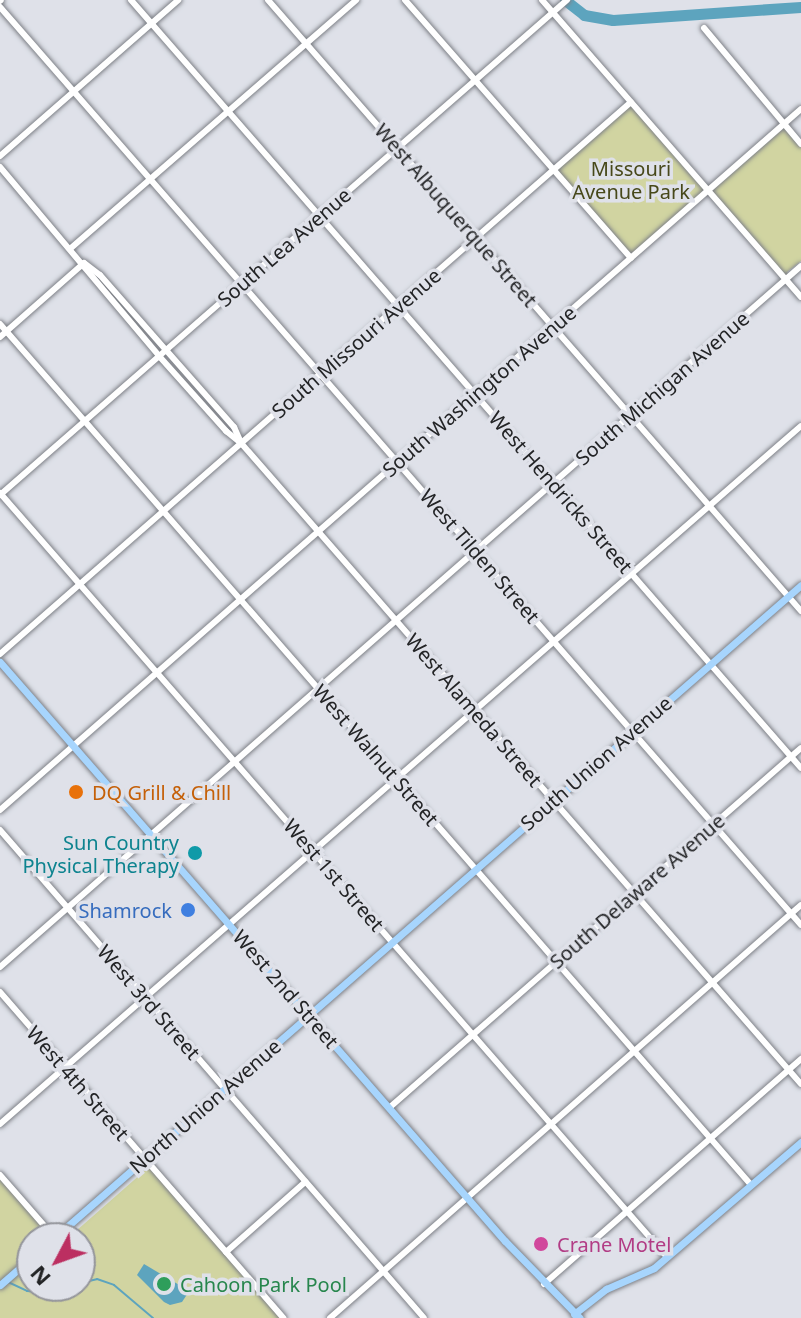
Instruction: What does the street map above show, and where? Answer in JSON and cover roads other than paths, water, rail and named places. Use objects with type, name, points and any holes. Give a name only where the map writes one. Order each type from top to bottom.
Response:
[{"type":"main road","name":"South Union Avenue","points":[[392,942],[801,585]]},
{"type":"main road","name":"West 2nd Street","points":[[0,662],[467,1198],[575,1317]]},
{"type":"main road","name":"North Union Avenue","points":[[72,1222],[392,942]]},
{"type":"main road","points":[[575,1317],[606,1289],[646,1273],[667,1257],[801,1142]]},
{"type":"main road","points":[[0,1285],[16,1271]]},
{"type":"street","name":"West Hendricks Street","points":[[131,0],[801,768]]},
{"type":"street","points":[[0,156],[178,0]]},
{"type":"street","name":"West Albuquerque Street","points":[[268,0],[801,611]]},
{"type":"street","points":[[71,248],[356,0]]},
{"type":"street","points":[[405,0],[631,258]]},
{"type":"street","points":[[542,0],[801,297]]},
{"type":"street","name":"South Lea Avenue","points":[[0,494],[565,2]]},
{"type":"street","name":"West Tilden Street","points":[[0,7],[801,925]]},
{"type":"street","points":[[704,28],[801,144]]},
{"type":"street","name":"South Missouri Avenue","points":[[0,654],[631,102]]},
{"type":"street","name":"South Washington Avenue","points":[[0,810],[801,109]]},
{"type":"street","name":"West Alameda Street","points":[[2,172],[84,263],[100,275],[234,427],[241,443]]},
{"type":"street","points":[[3,334],[84,263]]},
{"type":"street","name":"West Alameda Street","points":[[84,263],[92,278],[159,356],[226,431],[241,443],[801,1084]]},
{"type":"street","name":"South Michigan Avenue","points":[[0,967],[801,266]]},
{"type":"street","name":"West Walnut Street","points":[[0,324],[3,334],[84,421],[751,1185]]},
{"type":"street","points":[[0,1124],[801,426]]},
{"type":"street","name":"West 1st Street","points":[[0,494],[667,1257]]},
{"type":"street","name":"South Delaware Avenue","points":[[389,1108],[801,748]]},
{"type":"street","name":"West 3rd Street","points":[[0,830],[424,1318]]},
{"type":"street","points":[[330,1318],[801,905]]},
{"type":"street","name":"West 4th Street","points":[[0,992],[283,1318]]},
{"type":"street","points":[[544,1284],[801,1059]]},
{"type":"street","points":[[0,1175],[40,1222]]},
{"type":"street","points":[[226,1252],[305,1182]]},
{"type":"water","name":"Cahoon Park Pool","points":[[144,1264],[186,1289],[188,1293],[182,1302],[170,1305],[164,1302],[137,1275]]},
{"type":"waterway","points":[[565,0],[584,15],[613,20],[801,7]]},
{"type":"waterway","points":[[96,1279],[114,1285],[153,1318]]},
{"type":"waterway","points":[[8,1282],[16,1286]]},
{"type":"place","name":"DQ Grill & Chill","points":[[76,792]]},
{"type":"place","name":"Sun Country Physical Therapy","points":[[195,853]]},
{"type":"place","name":"Shamrock","points":[[188,910]]},
{"type":"place","name":"Crane Motel","points":[[541,1244]]},
{"type":"place","name":"Cahoon Park Pool","points":[[164,1284]]},
{"type":"park label","name":"Missouri Avenue Park","points":[[631,180]]}]
